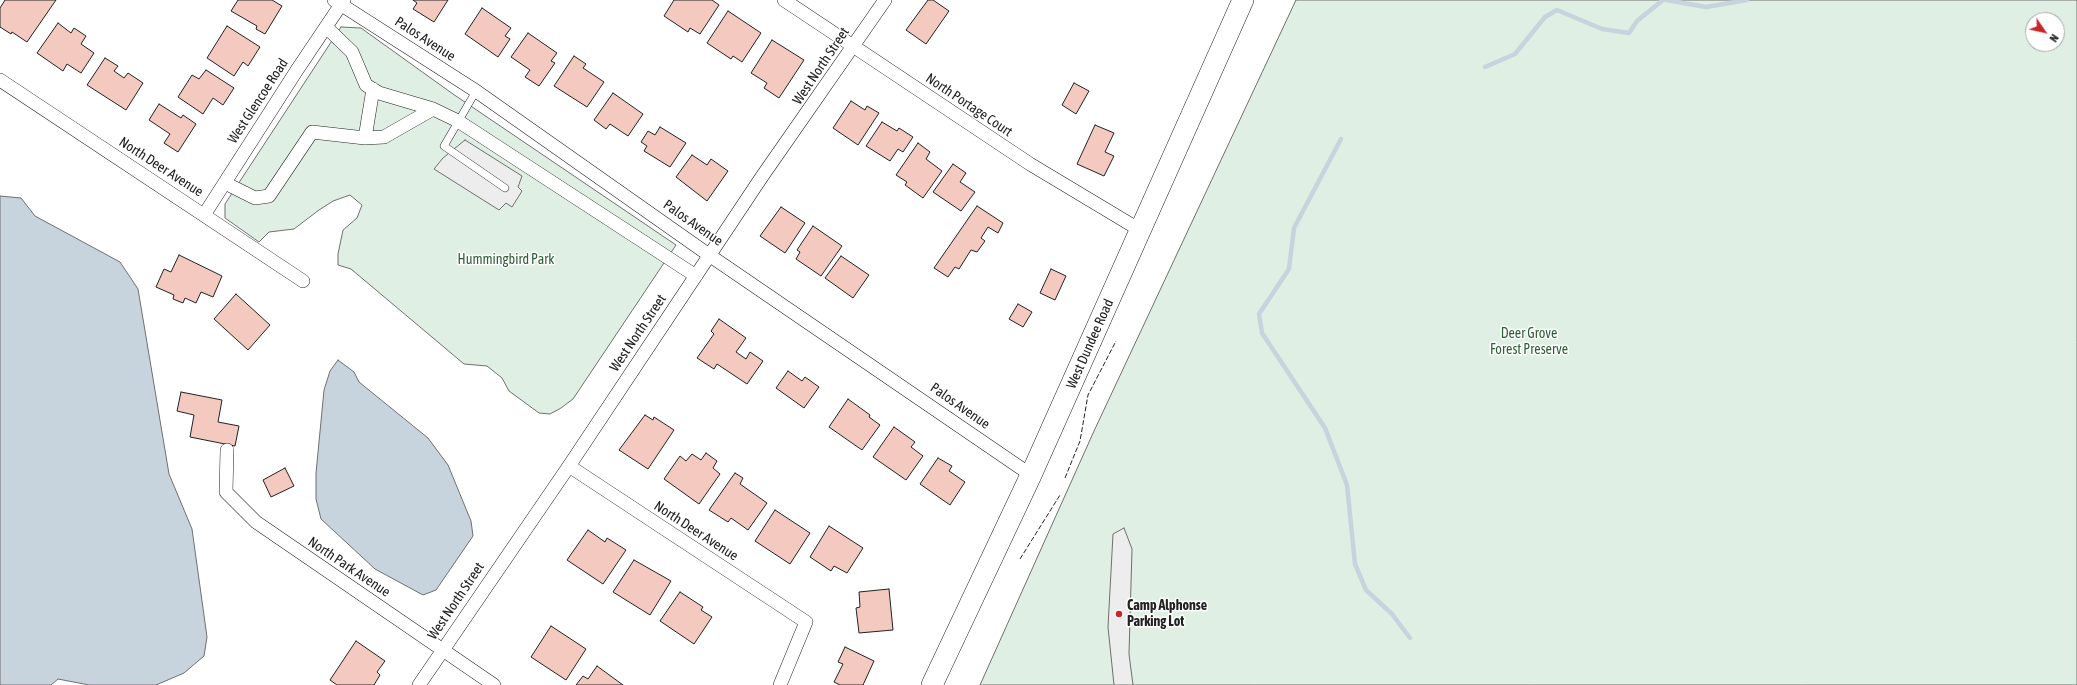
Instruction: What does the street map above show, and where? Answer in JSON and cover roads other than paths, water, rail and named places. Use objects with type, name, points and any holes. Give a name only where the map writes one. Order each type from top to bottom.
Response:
[{"type":"main road","name":"West Dundee Road","points":[[932,685],[1031,475],[1243,0]]},
{"type":"street","name":"North Portage Court","points":[[784,0],[1030,164],[1140,230]]},
{"type":"street","name":"West North Street","points":[[419,685],[569,466],[709,255],[885,0]]},
{"type":"street","name":"West Glencoe Road","points":[[204,215],[326,27],[340,2]]},
{"type":"street","name":"Palos Avenue","points":[[340,2],[476,91],[709,255],[1031,475]]},
{"type":"street","points":[[326,27],[352,52],[366,85],[379,92],[433,109],[458,121],[696,276]]},
{"type":"street","name":"North Deer Avenue","points":[[0,80],[303,281]]},
{"type":"street","points":[[365,138],[373,89]]},
{"type":"street","points":[[225,183],[255,198],[269,196],[312,132],[365,138],[384,137],[433,109]]},
{"type":"street","name":"North Park Avenue","points":[[227,450],[226,492],[256,522],[494,685]]},
{"type":"street","name":"North Deer Avenue","points":[[569,466],[806,622],[780,685]]},
{"type":"lane","points":[[476,91],[444,146],[506,188]]},
{"type":"waterway","points":[[1485,67],[1515,54],[1545,17],[1557,10],[1602,29],[1629,33],[1637,21],[1663,0]]},
{"type":"waterway","points":[[1666,0],[1706,7],[1747,0]]},
{"type":"waterway","points":[[1341,139],[1294,228],[1289,269],[1259,314],[1262,333],[1325,428],[1347,485],[1355,564],[1366,590],[1392,614],[1410,638]]},
{"type":"place","name":"Camp Alphonse Parking Lot","points":[[1119,614]]},
{"type":"park label","name":"Hummingbird Park","points":[[506,260]]},
{"type":"park label","name":"Deer Grove Forest Preserve","points":[[1529,342]]}]
